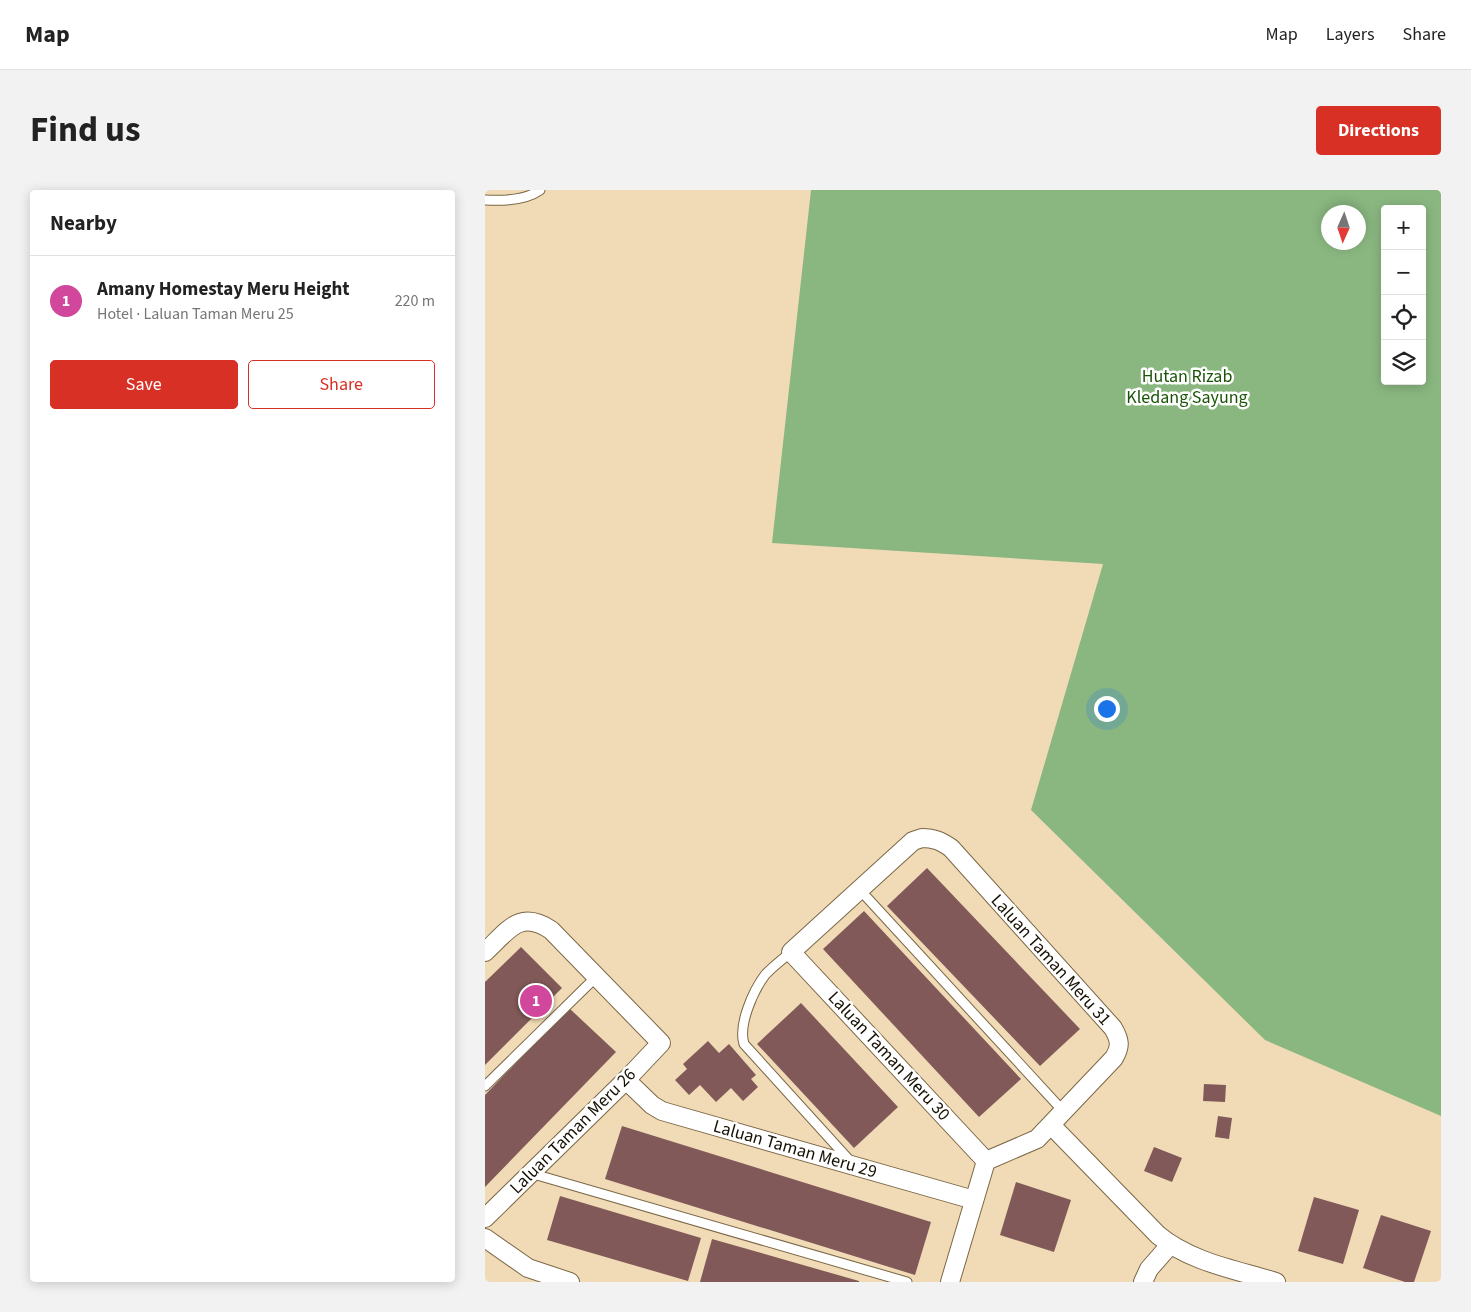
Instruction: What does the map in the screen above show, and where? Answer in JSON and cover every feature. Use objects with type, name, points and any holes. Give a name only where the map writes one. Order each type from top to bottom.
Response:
[{"type":"street","name":"Laluan Taman Meru 31","points":[[860,890],[913,841],[931,838],[943,842],[951,848],[1113,1028],[1119,1039],[1119,1049],[1114,1058],[1037,1139],[986,1161]]},
{"type":"street","points":[[791,952],[860,890]]},
{"type":"street","points":[[485,952],[520,922],[530,920],[551,930],[596,977]]},
{"type":"street","name":"Laluan Taman Meru 30","points":[[791,952],[986,1161]]},
{"type":"street","name":"Laluan Taman Meru 26","points":[[485,1218],[626,1080],[661,1043],[596,977]]},
{"type":"street","name":"Laluan Taman Meru 29","points":[[626,1080],[661,1111],[974,1200]]},
{"type":"street","points":[[1051,1125],[1169,1245],[1201,1258],[1276,1282]]},
{"type":"street","points":[[950,1282],[986,1161]]},
{"type":"street","points":[[485,1238],[528,1268],[570,1282]]},
{"type":"street","points":[[1143,1282],[1149,1269],[1169,1245]]},
{"type":"lane","points":[[485,200],[533,195],[541,190]]},
{"type":"lane","points":[[860,890],[1064,1112]]},
{"type":"lane","points":[[791,952],[766,974],[757,988],[749,1005],[742,1030],[744,1044],[854,1166]]},
{"type":"lane","points":[[485,1086],[596,977]]},
{"type":"lane","points":[[530,1173],[907,1282]]},
{"type":"green space","name":"Hutan Rizab Kledang Sayung","points":[[811,190],[1441,190],[1441,1116],[1265,1040],[1031,810],[1103,564],[772,543]]},
{"type":"building","points":[[927,868],[1080,1029],[1040,1066],[887,906]]},
{"type":"building","points":[[864,911],[1021,1079],[979,1117],[823,949]]},
{"type":"building","points":[[521,947],[562,988],[485,1065],[485,982]]},
{"type":"building","points":[[801,1003],[898,1107],[854,1148],[757,1044]]},
{"type":"building","points":[[569,1008],[616,1052],[485,1187],[485,1095]]},
{"type":"building","points":[[708,1041],[719,1053],[729,1044],[756,1075],[751,1079],[758,1087],[743,1101],[731,1088],[716,1102],[700,1085],[689,1095],[675,1080],[687,1069],[683,1064]]},
{"type":"building","points":[[1204,1084],[1226,1085],[1225,1102],[1203,1101]]},
{"type":"building","points":[[1218,1116],[1232,1118],[1229,1139],[1215,1137]]},
{"type":"building","points":[[622,1126],[931,1222],[915,1275],[605,1179]]},
{"type":"building","points":[[1154,1147],[1182,1158],[1172,1182],[1144,1171]]},
{"type":"building","points":[[1016,1182],[1071,1200],[1054,1252],[1000,1235]]},
{"type":"building","points":[[560,1196],[701,1238],[688,1281],[547,1240]]},
{"type":"building","points":[[1314,1197],[1359,1210],[1343,1264],[1298,1251]]},
{"type":"building","points":[[1381,1215],[1431,1231],[1414,1282],[1405,1282],[1363,1268]]},
{"type":"building","points":[[712,1239],[859,1281],[859,1282],[700,1282]]},
{"type":"place","name":"Amany Homestay Meru Height","points":[[536,1001]]}]
